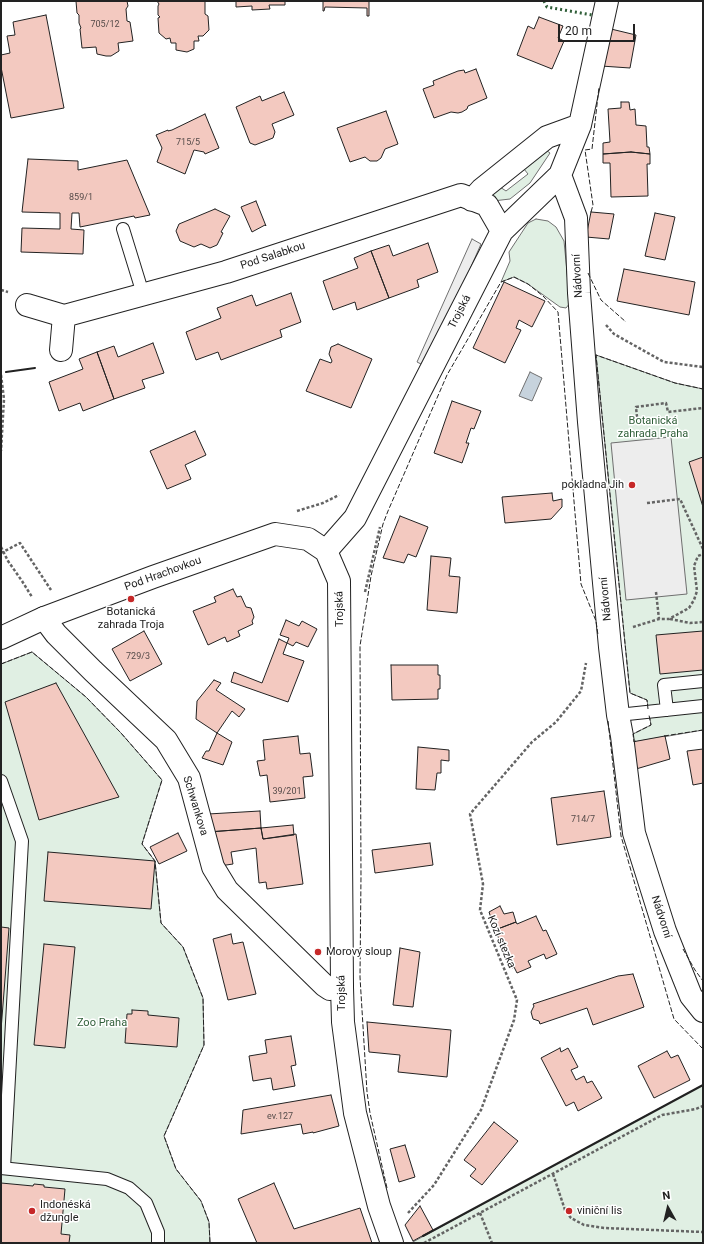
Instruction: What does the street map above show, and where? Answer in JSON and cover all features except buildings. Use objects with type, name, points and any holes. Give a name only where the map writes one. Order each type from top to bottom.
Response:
[{"type":"street","name":"Trojská","points":[[392,1243],[379,1206],[355,1113],[343,1022],[339,581],[326,551],[355,518],[502,231],[560,175],[580,125],[607,1]]},
{"type":"street","points":[[472,200],[482,189],[546,137],[580,125]]},
{"type":"street","name":"Nádvorní","points":[[560,175],[576,218],[579,293],[589,422],[609,639],[634,833],[665,932],[691,996],[703,1011]]},
{"type":"street","name":"Pod Salabkou","points":[[64,316],[226,272],[461,195],[487,205],[502,231]]},
{"type":"street","points":[[27,305],[64,316],[61,350]]},
{"type":"street","name":"Pod Hrachovkou","points":[[1,638],[44,618],[153,577],[275,534],[308,539],[326,551]]},
{"type":"street","name":"Schwankova","points":[[44,618],[56,634],[92,671],[166,740],[189,778],[213,867],[227,890],[324,985],[330,989],[342,987]]},
{"type":"lane","points":[[123,229],[143,294]]},
{"type":"lane","points":[[667,710],[664,685],[703,681]]},
{"type":"lane","points":[[618,715],[703,706]]},
{"type":"lane","points":[[1,780],[22,841],[2,1168],[107,1179],[129,1188],[146,1203],[158,1232],[158,1243]]},
{"type":"path","points":[[604,322],[614,334],[664,362],[703,367]]},
{"type":"path","points":[[1,376],[4,399],[1,451]]},
{"type":"path","points":[[637,417],[636,407],[666,403],[668,412],[703,408]]},
{"type":"path","points":[[292,513],[323,503],[340,494]]},
{"type":"path","points":[[647,503],[680,500],[703,549]]},
{"type":"path","points":[[364,595],[380,526]]},
{"type":"path","points":[[2,552],[20,543],[53,594]]},
{"type":"path","points":[[1,547],[2,552],[22,581],[44,618]]},
{"type":"path","points":[[669,619],[689,608],[694,600],[697,590],[694,566],[698,556],[703,554]]},
{"type":"path","points":[[656,592],[659,619]]},
{"type":"path","points":[[609,639],[659,619],[669,619],[690,623],[703,622]]},
{"type":"path","name":"Kozí stezka","points":[[407,1214],[434,1185],[481,1110],[514,1020],[517,1000],[480,910],[483,884],[470,814],[532,742],[556,722],[581,691],[587,658],[593,650],[609,639]]},
{"type":"path","points":[[424,1243],[662,1116],[696,1109],[703,1106]]},
{"type":"path","points":[[553,1174],[566,1210],[571,1218],[584,1225],[604,1228],[703,1232]]},
{"type":"path","points":[[480,1213],[492,1243]]},
{"type":"green space","points":[[546,150],[550,153],[530,183],[510,199],[493,201],[490,194],[500,187],[506,191],[528,174],[524,169]]},
{"type":"green space","points":[[536,219],[548,221],[556,227],[564,241],[570,303],[566,308],[560,307],[528,284],[514,277],[501,282],[510,261],[509,252],[528,223]]},
{"type":"green space","name":"Botanická zahrada Praha","points":[[596,355],[675,383],[703,389],[703,730],[634,742],[633,734],[651,725],[647,700],[630,693]]},
{"type":"green space","name":"Zoo Praha","points":[[32,652],[86,697],[121,733],[162,780],[142,844],[155,861],[161,923],[183,947],[203,998],[204,1045],[164,1136],[176,1169],[201,1201],[209,1222],[210,1243],[1,1243],[1,664]]},
{"type":"green space","points":[[703,1085],[703,1243],[411,1243],[619,1130]]},
{"type":"shaded area","points":[[472,239],[481,244],[427,367],[417,362]]},
{"type":"shaded area","points":[[530,372],[542,378],[532,401],[519,396]]},
{"type":"shaded area","points":[[671,437],[687,594],[626,600],[611,443]]},
{"type":"hedge","points":[[544,1],[547,7],[592,15]]},
{"type":"fence","points":[[591,212],[593,205],[585,150],[592,149],[599,87]]},
{"type":"fence","points":[[588,273],[601,300],[626,322]]},
{"type":"fence","points":[[387,1188],[370,1113],[367,1092],[360,977],[360,646],[371,576],[383,524],[388,511],[447,375],[501,282],[514,277],[528,284],[543,296],[558,312],[581,584],[596,621],[598,635]]},
{"type":"fence","points":[[648,709],[647,700],[630,693],[596,355],[675,383],[703,389]]},
{"type":"fence","points":[[1,664],[32,652],[86,697],[121,733],[162,780],[142,844],[155,861],[161,923],[183,947],[203,998],[204,1045],[164,1136],[176,1169],[201,1201],[209,1222],[210,1243]]},
{"type":"fence","points":[[636,741],[634,742],[633,734],[651,725],[649,715]]},
{"type":"fence","points":[[608,721],[621,836],[674,1019],[703,1049]]},
{"type":"fence","points":[[664,736],[703,730]]},
{"type":"fence","points":[[683,949],[703,981]]},
{"type":"wall","points":[[6,372],[35,368]]},
{"type":"wall","points":[[423,1236],[703,1085]]},
{"type":"place","name":"pokladna Jih","points":[[632,485]]},
{"type":"place","name":"Botanická zahrada Troja","points":[[131,599]]},
{"type":"place","name":"Morový sloup","points":[[318,952]]},
{"type":"place","name":"Indonéská džungle","points":[[32,1211]]},
{"type":"place","name":"viniční lis","points":[[569,1211]]}]
